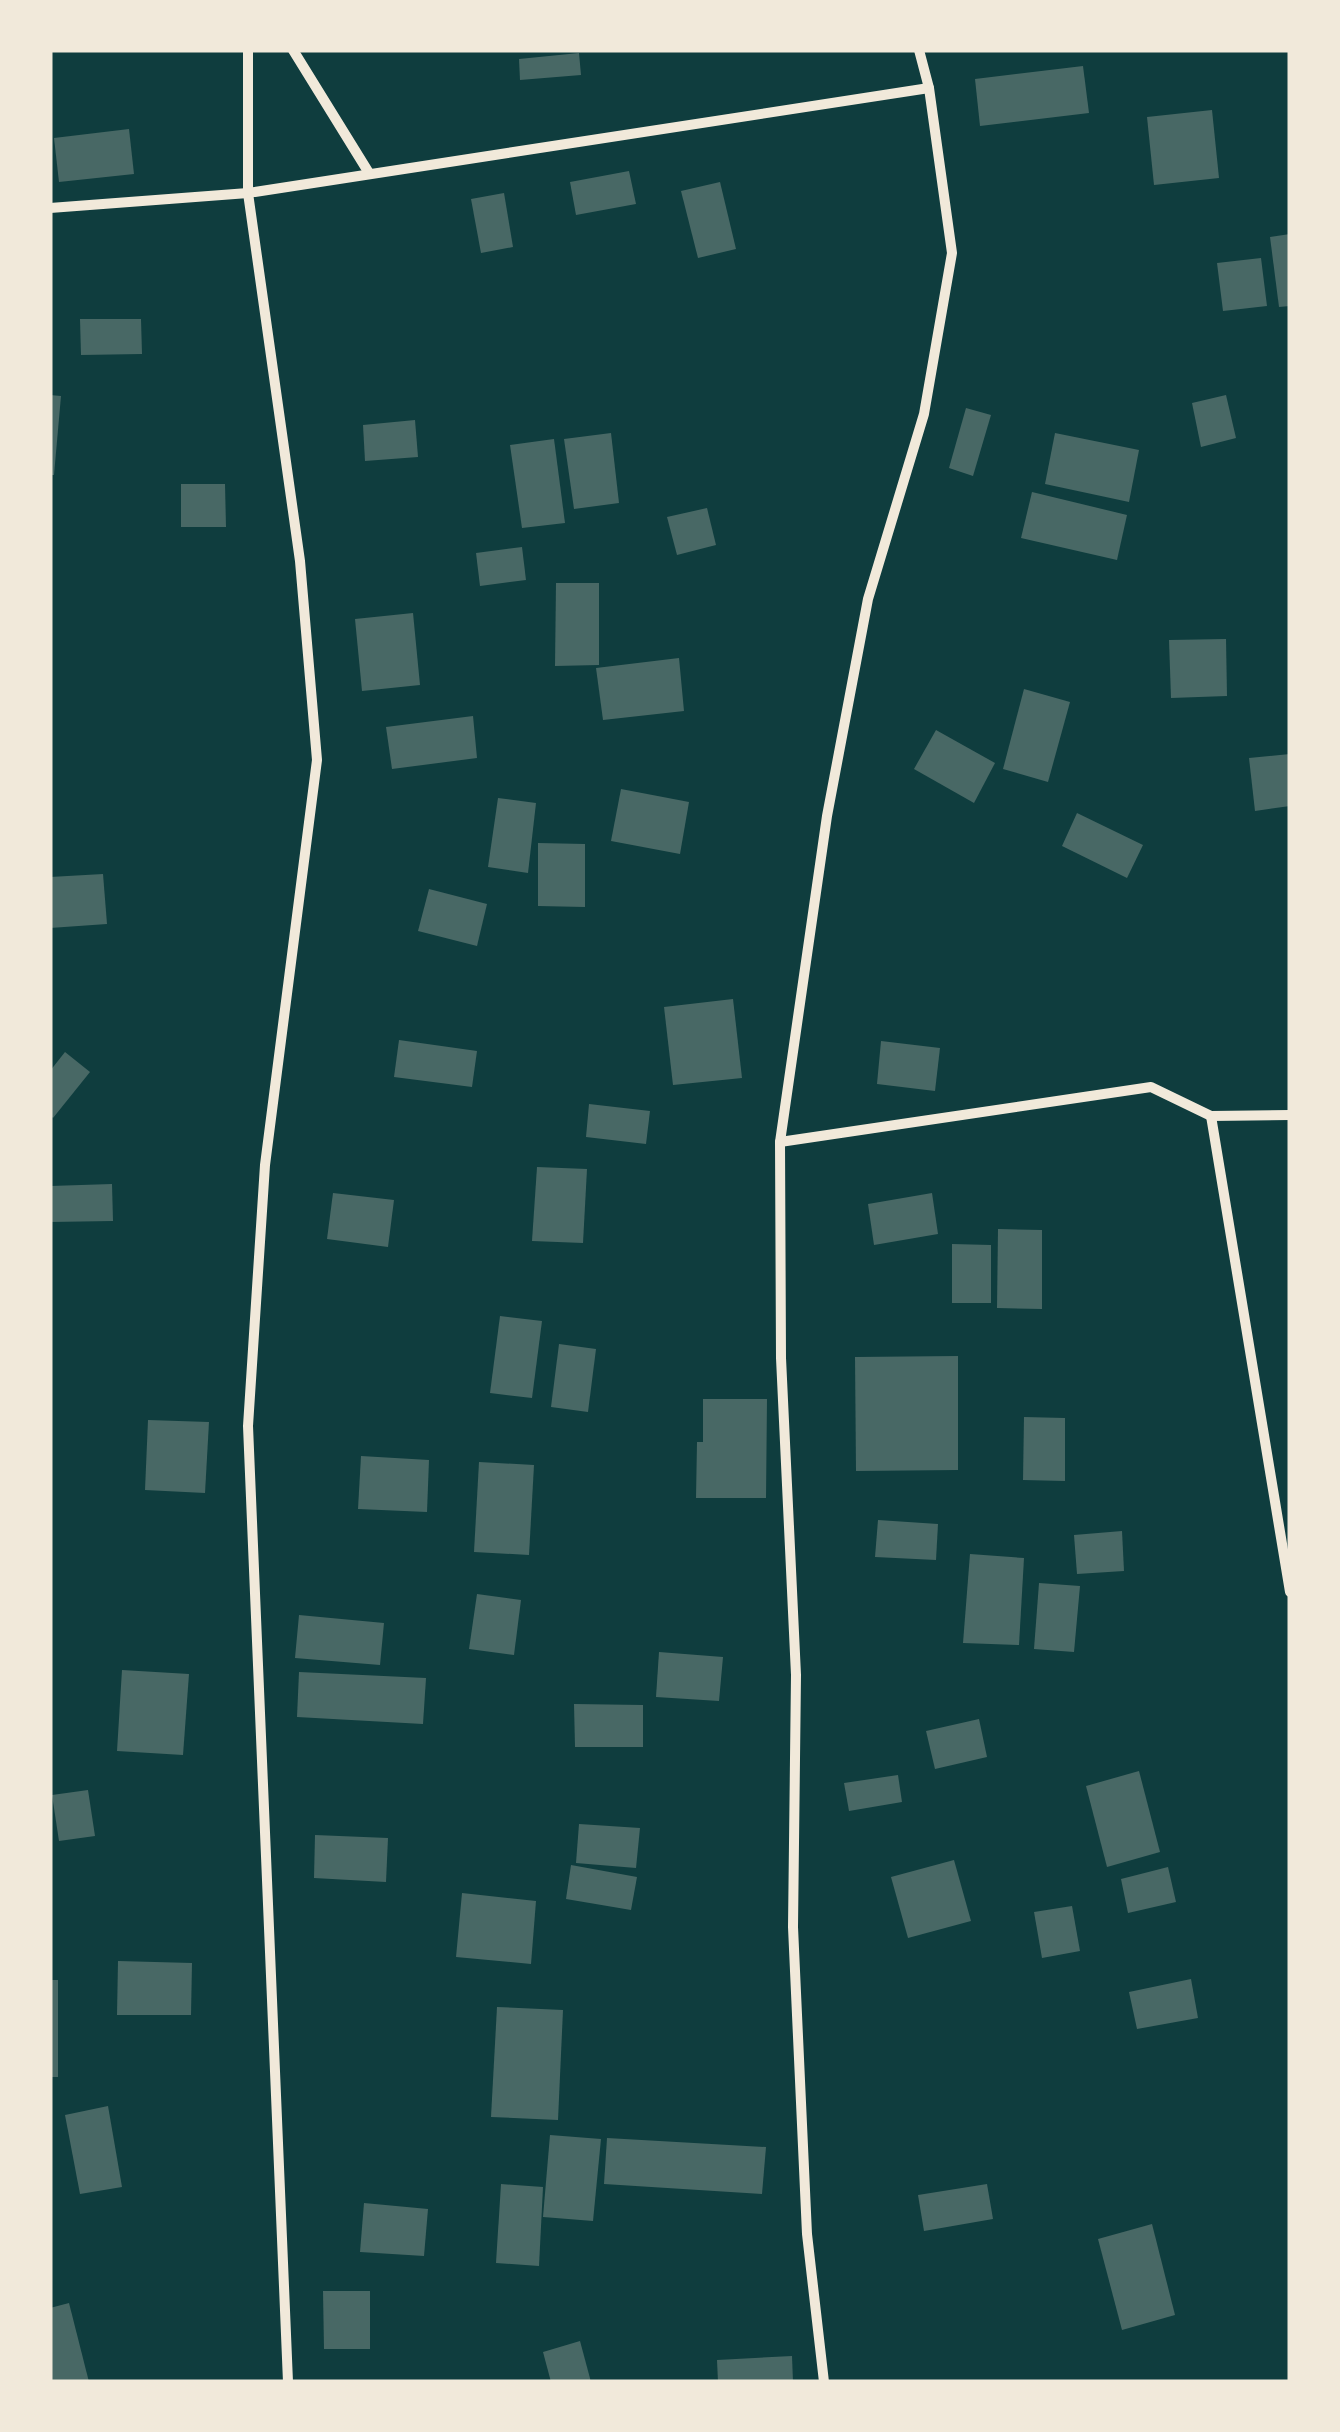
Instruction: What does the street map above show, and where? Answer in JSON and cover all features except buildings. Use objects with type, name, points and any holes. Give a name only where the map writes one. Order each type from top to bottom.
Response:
[{"type":"street","points":[[248,50],[248,193],[300,561],[318,760],[265,1165],[248,1426],[288,2382]]},
{"type":"street","points":[[293,50],[369,174]]},
{"type":"street","points":[[824,2382],[808,2234],[793,1928],[796,1675],[782,1358],[780,1142],[827,816],[864,618],[924,414],[952,253],[920,50]]},
{"type":"street","points":[[50,208],[248,193],[929,88]]},
{"type":"street","points":[[780,1142],[1152,1087],[1211,1116],[1290,1115]]},
{"type":"street","points":[[1211,1116],[1290,1592]]}]
